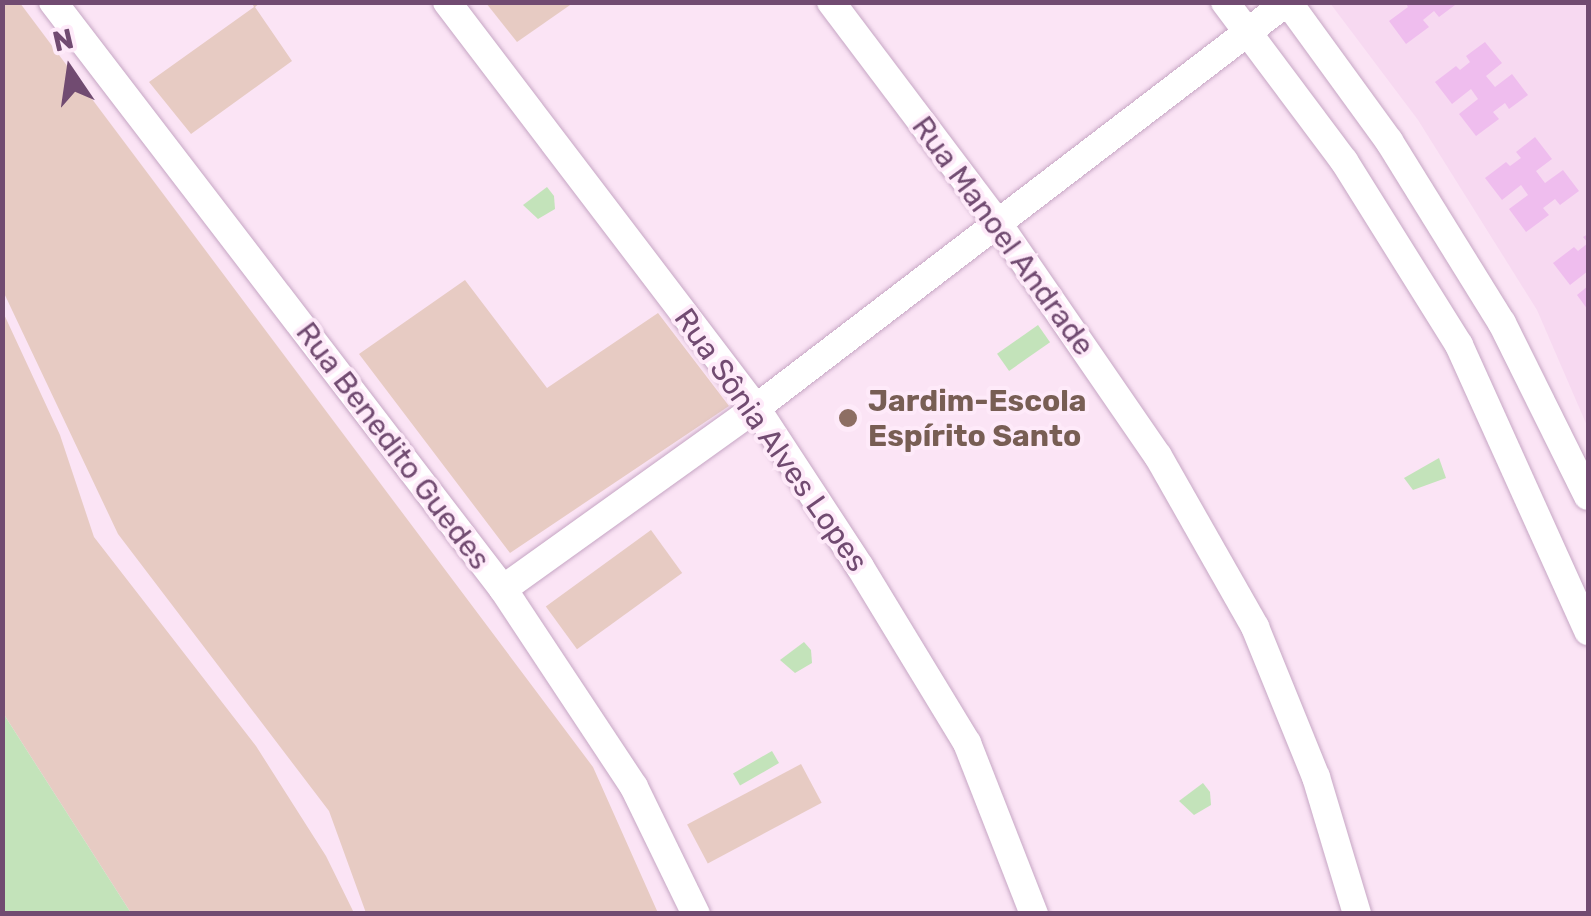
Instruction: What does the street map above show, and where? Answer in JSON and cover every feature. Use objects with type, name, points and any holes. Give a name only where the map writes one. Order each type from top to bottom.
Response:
[{"type":"street","name":"Rua Benedito Guedes","points":[[54,2],[503,589],[634,787],[696,914]]},
{"type":"street","name":"Rua Sônia Alves Lopes","points":[[448,2],[756,408],[860,566],[967,743],[1034,914]]},
{"type":"street","name":"Rua Manoel Andrade","points":[[831,2],[999,225],[1158,456],[1255,627],[1316,777],[1357,914]]},
{"type":"street","points":[[1225,2],[1344,161],[1459,345],[1588,631]]},
{"type":"street","points":[[503,589],[756,408],[1288,2],[1389,141],[1492,306],[1588,496]]},
{"type":"shaded area","points":[[3,2],[20,3],[593,767],[658,913],[366,913],[329,811],[118,534],[3,291]]},
{"type":"shaded area","points":[[252,3],[260,3],[255,7],[292,61],[191,134],[149,82],[254,7]]},
{"type":"shaded area","points":[[486,3],[573,3],[517,42]]},
{"type":"shaded area","points":[[1330,3],[1588,3],[1588,428],[1537,310],[1418,120]]},
{"type":"shaded area","points":[[547,187],[554,196],[555,209],[538,219],[523,205]]},
{"type":"shaded area","points":[[465,280],[547,388],[658,313],[729,406],[510,553],[359,354]]},
{"type":"shaded area","points":[[2,310],[60,435],[94,537],[256,746],[326,856],[354,913],[131,913],[3,713]]},
{"type":"shaded area","points":[[1038,325],[1050,342],[1009,371],[997,354]]},
{"type":"shaded area","points":[[1439,458],[1446,478],[1413,490],[1404,478]]},
{"type":"shaded area","points":[[651,530],[682,573],[577,649],[546,606]]},
{"type":"shaded area","points":[[804,642],[811,650],[812,663],[795,673],[780,660]]},
{"type":"shaded area","points":[[3,713],[131,913],[3,913]]},
{"type":"shaded area","points":[[772,751],[779,763],[740,786],[733,774]]},
{"type":"shaded area","points":[[801,764],[822,803],[708,863],[687,825]]},
{"type":"shaded area","points":[[1203,783],[1210,792],[1211,805],[1194,815],[1179,801]]},
{"type":"building","points":[[1405,2],[1459,2],[1439,17],[1434,11],[1423,20],[1429,27],[1406,44],[1389,21],[1408,7]]},
{"type":"building","points":[[1485,42],[1502,63],[1486,76],[1495,87],[1512,74],[1528,95],[1509,109],[1505,103],[1493,112],[1499,119],[1476,136],[1459,114],[1478,99],[1471,89],[1452,104],[1435,82],[1456,66],[1460,70],[1470,62],[1466,56]]},
{"type":"building","points":[[1535,137],[1552,159],[1536,171],[1545,183],[1563,170],[1579,191],[1560,205],[1555,199],[1543,208],[1549,215],[1526,232],[1509,209],[1528,195],[1521,185],[1502,200],[1485,178],[1506,162],[1510,166],[1521,158],[1516,152]]},
{"type":"building","points":[[1588,243],[1588,271],[1570,285],[1553,263],[1574,247],[1578,251]]},
{"type":"building","points":[[1588,286],[1588,310],[1577,295]]},
{"type":"place","name":"Jardim-Escola Espírito Santo","points":[[848,418]]}]
